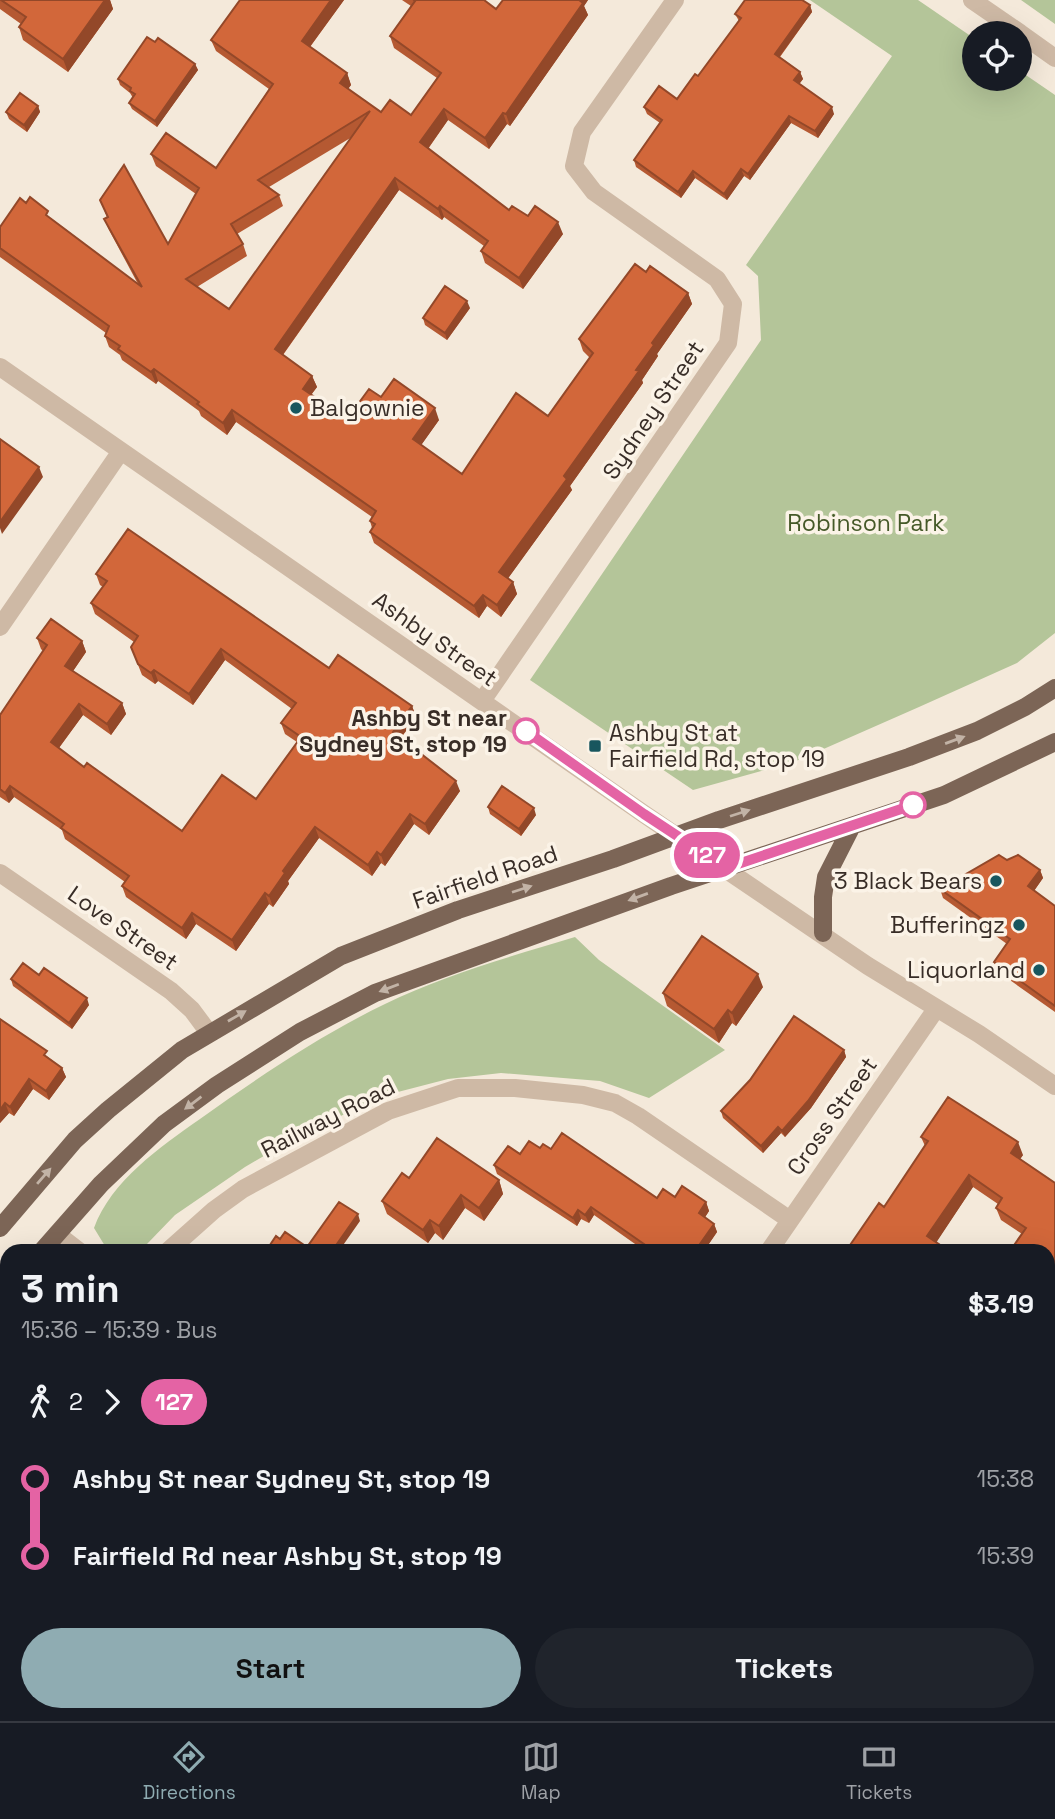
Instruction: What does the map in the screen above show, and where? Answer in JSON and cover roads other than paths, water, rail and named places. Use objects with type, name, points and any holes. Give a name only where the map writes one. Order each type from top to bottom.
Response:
[{"type":"main road","name":"Fairfield Road","points":[[0,1228],[75,1140],[154,1073],[209,1033],[341,957],[458,910],[909,757],[977,731],[1025,707],[1055,688]]},
{"type":"main road","points":[[48,1244],[102,1184],[164,1124],[217,1085],[300,1032],[375,993],[726,868],[944,795],[1055,741]]},
{"type":"main road","points":[[823,933],[826,877],[852,826]]},
{"type":"street","name":"Sydney Street","points":[[482,701],[728,343],[733,304],[717,279],[594,192],[574,166],[582,132],[676,0]]},
{"type":"street","points":[[972,0],[1003,21]]},
{"type":"street","points":[[1032,42],[1055,58]]},
{"type":"street","name":"Ashby Street","points":[[0,367],[676,835],[1055,1086]]},
{"type":"street","points":[[0,627],[121,451]]},
{"type":"street","name":"Love Street","points":[[0,873],[171,990],[192,1010],[209,1033]]},
{"type":"street","name":"Cross Street","points":[[774,1244],[936,1009]]},
{"type":"street","name":"Railway Road","points":[[176,1244],[214,1210],[243,1189],[388,1111],[458,1088],[485,1087],[583,1095],[615,1103],[790,1220]]},
{"type":"street","points":[[57,1234],[70,1244]]},
{"type":"place","name":"Balgownie","points":[[296,408]]},
{"type":"place","name":"Ashby St near Sydney St, stop 19","points":[[526,731]]},
{"type":"place","name":"Ashby St at Fairfield Rd, stop 19","points":[[595,746]]},
{"type":"place","name":"3 Black Bears","points":[[996,881]]},
{"type":"place","name":"Bufferingz","points":[[1019,925]]},
{"type":"place","name":"Liquorland","points":[[1039,970]]},
{"type":"park label","name":"Robinson Park","points":[[866,523]]}]
